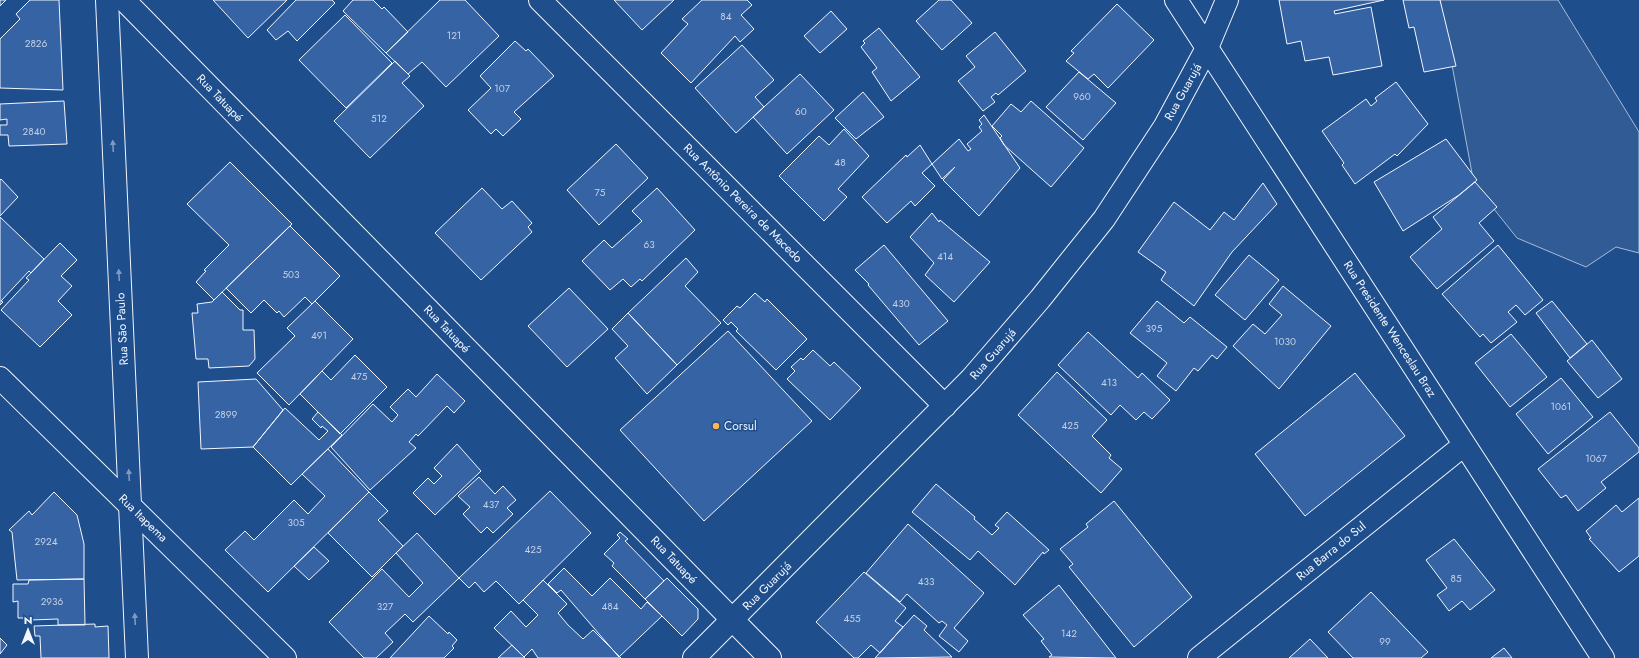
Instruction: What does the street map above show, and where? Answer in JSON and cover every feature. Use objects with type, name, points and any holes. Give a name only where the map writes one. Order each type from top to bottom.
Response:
[{"type":"street","name":"Rua São Paulo","points":[[107,0],[137,658]]},
{"type":"street","name":"Rua Tatuapé","points":[[124,0],[770,658]]},
{"type":"street","name":"Rua Antônio Pereira de Macedo","points":[[540,0],[945,406]]},
{"type":"street","name":"Rua Presidente Wenceslau Braz","points":[[1176,0],[1603,658]]},
{"type":"street","name":"Rua Guarujá","points":[[694,658],[971,379],[1040,299],[1104,220],[1164,126],[1207,48],[1227,0]]},
{"type":"street","name":"Rua Itapema","points":[[0,378],[285,658]]},
{"type":"street","name":"Rua Barra do Sul","points":[[1198,658],[1464,445]]},
{"type":"shaded area","points":[[1440,0],[1558,0],[1639,132],[1639,253],[1616,247],[1586,267],[1517,238],[1474,184]]},
{"type":"building","points":[[0,0],[6,0],[0,6]]},
{"type":"building","points":[[30,0],[59,0],[63,90],[0,88],[0,39],[20,19],[16,14]]},
{"type":"building","points":[[213,0],[287,0],[248,38]]},
{"type":"building","points":[[296,0],[332,0],[335,3],[297,41],[288,31],[276,40],[267,30]]},
{"type":"building","points":[[353,0],[373,0],[382,9],[384,7],[408,32],[386,53],[343,11]]},
{"type":"building","points":[[440,0],[465,0],[499,36],[446,87],[422,62],[408,74],[386,53]]},
{"type":"building","points":[[614,0],[674,0],[642,30]]},
{"type":"building","points":[[702,0],[747,0],[752,5],[741,15],[754,29],[740,42],[735,36],[691,83],[661,53],[688,24],[682,19]]},
{"type":"building","points":[[939,0],[951,0],[972,23],[942,50],[916,21]]},
{"type":"building","points":[[1279,0],[1384,0],[1334,11],[1335,14],[1371,7],[1382,66],[1333,75],[1329,57],[1305,61],[1301,41],[1287,44]]},
{"type":"building","points":[[1403,0],[1440,0],[1456,66],[1424,72],[1414,27],[1409,28]]},
{"type":"building","points":[[1117,4],[1154,40],[1108,88],[1094,74],[1088,79],[1066,61],[1074,53],[1071,51]]},
{"type":"building","points":[[831,11],[847,29],[820,53],[804,36]]},
{"type":"building","points":[[345,15],[392,63],[346,108],[299,60]]},
{"type":"building","points":[[879,28],[920,77],[891,101],[872,72],[877,68],[861,47],[865,43],[863,41]]},
{"type":"building","points":[[995,32],[1026,71],[998,95],[996,93],[991,97],[995,102],[983,111],[958,81],[975,67],[966,56]]},
{"type":"building","points":[[515,41],[526,51],[528,49],[554,76],[514,112],[521,119],[503,136],[496,129],[491,134],[468,110],[491,88],[480,76]]},
{"type":"building","points":[[742,45],[774,80],[755,97],[764,107],[736,133],[695,88]]},
{"type":"building","points":[[395,61],[410,76],[402,83],[424,106],[370,158],[334,121]]},
{"type":"building","points":[[1079,72],[1116,103],[1083,140],[1046,107]]},
{"type":"building","points":[[800,74],[834,110],[787,154],[753,117]]},
{"type":"building","points":[[1396,82],[1428,124],[1397,156],[1395,154],[1355,184],[1342,165],[1344,163],[1322,131],[1366,99],[1371,106],[1377,101],[1375,98]]},
{"type":"building","points":[[863,92],[884,117],[856,139],[835,118]]},
{"type":"building","points":[[64,101],[67,144],[9,146],[8,135],[0,135],[0,125],[7,125],[7,119],[0,120],[0,104]]},
{"type":"building","points":[[1031,101],[1084,148],[1051,187],[1004,145],[1000,138],[1002,136],[992,126],[1011,104],[1021,112]]},
{"type":"building","points":[[984,115],[1020,168],[979,216],[943,180],[955,167],[942,179],[932,164],[959,139],[968,151],[971,149],[967,144],[982,131],[979,127],[982,124],[979,120]]},
{"type":"building","points":[[844,129],[869,156],[838,189],[847,197],[824,221],[779,176],[819,136],[829,145]]},
{"type":"building","points":[[1446,139],[1477,180],[1459,195],[1403,231],[1374,182]]},
{"type":"building","points":[[616,144],[648,178],[599,225],[567,190]]},
{"type":"building","points":[[920,145],[932,164],[922,173],[935,186],[915,206],[911,201],[887,223],[862,197],[906,155],[907,157]]},
{"type":"building","points":[[230,162],[292,224],[214,300],[196,282],[206,271],[204,270],[229,245],[187,204]]},
{"type":"building","points":[[1,179],[18,197],[0,216],[0,180]]},
{"type":"building","points":[[1475,182],[1497,207],[1479,223],[1494,241],[1437,289],[1410,257],[1442,229],[1433,217]]},
{"type":"building","points":[[1263,183],[1277,204],[1232,252],[1194,306],[1161,280],[1166,272],[1138,252],[1174,202],[1210,230],[1224,212],[1234,220]]},
{"type":"building","points":[[482,188],[502,209],[512,201],[532,223],[528,227],[532,232],[481,280],[435,233]]},
{"type":"building","points":[[657,188],[695,230],[642,281],[640,279],[631,287],[623,279],[610,290],[582,261],[604,240],[612,248],[642,221],[632,211]]},
{"type":"building","points":[[932,213],[939,222],[940,220],[990,262],[954,302],[925,275],[934,263],[910,237]]},
{"type":"building","points":[[0,217],[44,259],[31,273],[29,271],[1,301],[3,302],[0,305]]},
{"type":"building","points":[[290,226],[340,276],[312,304],[305,297],[284,317],[279,311],[277,313],[264,300],[251,313],[226,288]]},
{"type":"building","points":[[60,243],[77,260],[61,276],[72,286],[58,301],[72,315],[40,347],[1,310],[29,280],[26,278]]},
{"type":"building","points":[[884,245],[948,321],[919,345],[868,285],[869,284],[855,270]]},
{"type":"building","points":[[1498,245],[1543,300],[1525,315],[1516,305],[1508,312],[1517,322],[1491,343],[1483,334],[1480,337],[1442,294]]},
{"type":"building","points":[[1249,255],[1279,280],[1245,320],[1215,295]]},
{"type":"building","points":[[686,258],[698,272],[685,286],[721,323],[677,365],[628,313]]},
{"type":"building","points":[[1283,286],[1331,326],[1279,389],[1233,346],[1253,324],[1265,334],[1282,315],[1269,304]]},
{"type":"building","points":[[569,288],[608,329],[567,367],[528,326]]},
{"type":"building","points":[[222,292],[240,310],[243,310],[243,330],[254,330],[255,359],[249,366],[209,368],[208,359],[196,359],[192,313],[198,313],[197,304],[212,302]]},
{"type":"building","points":[[755,293],[765,302],[767,299],[807,339],[776,370],[736,331],[738,329],[731,322],[728,325],[723,320],[737,306],[740,308]]},
{"type":"building","points":[[315,301],[353,339],[289,405],[257,373],[295,336],[287,328]]},
{"type":"building","points":[[1157,301],[1184,323],[1190,317],[1227,347],[1217,359],[1212,355],[1198,371],[1194,368],[1176,391],[1157,376],[1167,363],[1130,333]]},
{"type":"building","points":[[1552,301],[1587,344],[1570,358],[1536,313]]},
{"type":"building","points":[[628,313],[677,365],[647,394],[615,358],[628,346],[612,329]]},
{"type":"building","name":"Corsul","points":[[728,331],[812,421],[704,521],[620,430]]},
{"type":"building","points":[[1088,332],[1138,378],[1142,373],[1170,400],[1152,419],[1144,412],[1136,420],[1120,405],[1111,415],[1058,365]]},
{"type":"building","points":[[1511,334],[1547,377],[1510,407],[1475,363]]},
{"type":"building","points":[[1592,340],[1622,379],[1598,398],[1567,361]]},
{"type":"building","points":[[813,350],[830,366],[834,362],[861,388],[830,420],[787,379],[795,371],[791,367],[801,358],[803,360]]},
{"type":"building","points":[[355,355],[387,387],[340,434],[300,394],[322,371],[331,380]]},
{"type":"building","points":[[1057,372],[1107,420],[1092,436],[1111,455],[1109,458],[1122,469],[1101,493],[1018,415]]},
{"type":"building","points":[[1355,373],[1405,436],[1305,516],[1255,454]]},
{"type":"building","points":[[437,374],[465,401],[454,413],[447,406],[418,436],[416,434],[409,442],[416,448],[370,490],[331,447],[373,404],[392,422],[398,415],[390,407],[408,389],[416,397]]},
{"type":"building","points":[[1561,378],[1593,417],[1548,454],[1516,414]]},
{"type":"building","points":[[256,379],[283,410],[253,447],[201,449],[198,382]]},
{"type":"building","points":[[285,408],[319,440],[328,431],[322,426],[321,428],[312,419],[318,412],[342,435],[291,485],[253,447]]},
{"type":"building","points":[[1610,412],[1639,448],[1639,452],[1601,482],[1606,488],[1578,511],[1566,495],[1561,498],[1538,469]]},
{"type":"building","points":[[457,444],[481,471],[435,515],[413,493],[428,478],[434,484],[442,476],[434,468]]},
{"type":"building","points":[[328,449],[369,492],[268,592],[225,550],[245,531],[254,540],[294,500],[308,514],[325,496],[302,474]]},
{"type":"building","points":[[479,477],[495,494],[503,486],[516,500],[507,508],[513,514],[493,533],[487,527],[481,533],[463,514],[470,507],[458,496]]},
{"type":"building","points":[[936,484],[975,517],[974,519],[992,535],[999,528],[995,525],[1007,512],[1049,550],[1044,554],[1043,552],[1015,585],[978,551],[970,560],[912,512]]},
{"type":"building","points":[[550,491],[591,533],[519,604],[496,581],[484,592],[475,582],[469,588],[459,578]]},
{"type":"building","points":[[54,492],[77,515],[84,544],[84,579],[17,580],[12,532],[9,530],[29,511],[32,515]]},
{"type":"building","points":[[369,492],[388,511],[378,520],[403,546],[372,577],[328,533]]},
{"type":"building","points":[[1639,498],[1639,556],[1619,572],[1589,539],[1591,538],[1586,531],[1616,505],[1622,512]]},
{"type":"building","points":[[1114,501],[1192,597],[1134,647],[1069,567],[1073,564],[1060,549],[1088,527],[1086,524]]},
{"type":"building","points":[[908,524],[984,593],[954,628],[968,641],[959,652],[939,636],[947,625],[942,621],[939,623],[907,594],[900,602],[866,573]]},
{"type":"building","points":[[620,532],[628,539],[625,541],[664,581],[645,599],[612,566],[614,563],[604,554],[620,538],[617,535]]},
{"type":"building","points":[[417,533],[459,578],[413,622],[405,614],[385,633],[393,642],[376,658],[364,658],[329,622],[382,569],[409,597],[423,583],[396,553]]},
{"type":"building","points":[[1454,539],[1495,590],[1470,610],[1462,601],[1449,611],[1437,595],[1447,588],[1426,560]]},
{"type":"building","points":[[314,547],[329,561],[309,580],[294,566]]},
{"type":"building","points":[[564,568],[592,596],[610,578],[641,609],[647,602],[662,616],[619,657],[561,590],[557,593],[548,584]]},
{"type":"building","points":[[864,572],[906,608],[895,621],[903,627],[880,653],[871,645],[858,658],[854,658],[816,622]]},
{"type":"building","points":[[667,578],[698,609],[698,619],[682,636],[645,599]]},
{"type":"building","points":[[84,579],[85,625],[58,625],[58,619],[30,620],[30,618],[18,618],[18,601],[13,602],[13,584],[28,584],[29,580]]},
{"type":"building","points":[[543,580],[567,604],[558,613],[568,625],[583,639],[593,630],[621,658],[538,658],[532,649],[524,657],[494,628],[511,611],[526,627],[538,615],[523,600]]},
{"type":"building","points":[[1059,585],[1116,658],[1049,657],[1052,655],[1041,641],[1044,639],[1023,615]]},
{"type":"building","points":[[1371,592],[1428,652],[1421,658],[1353,658],[1328,632]]},
{"type":"building","points":[[914,615],[927,626],[924,630],[952,657],[875,658]]},
{"type":"building","points":[[429,616],[448,634],[449,632],[457,640],[452,646],[454,648],[444,658],[390,658]]},
{"type":"building","points":[[95,624],[95,627],[108,626],[109,658],[41,658],[40,636],[35,636],[34,626]]},
{"type":"building","points":[[0,638],[7,645],[0,654]]},
{"type":"building","points":[[1310,639],[1328,658],[1289,658]]},
{"type":"building","points":[[512,645],[525,658],[498,658]]},
{"type":"building","points":[[1504,648],[1512,658],[1491,658]]},
{"type":"place","name":"Corsul","points":[[716,426]]}]
